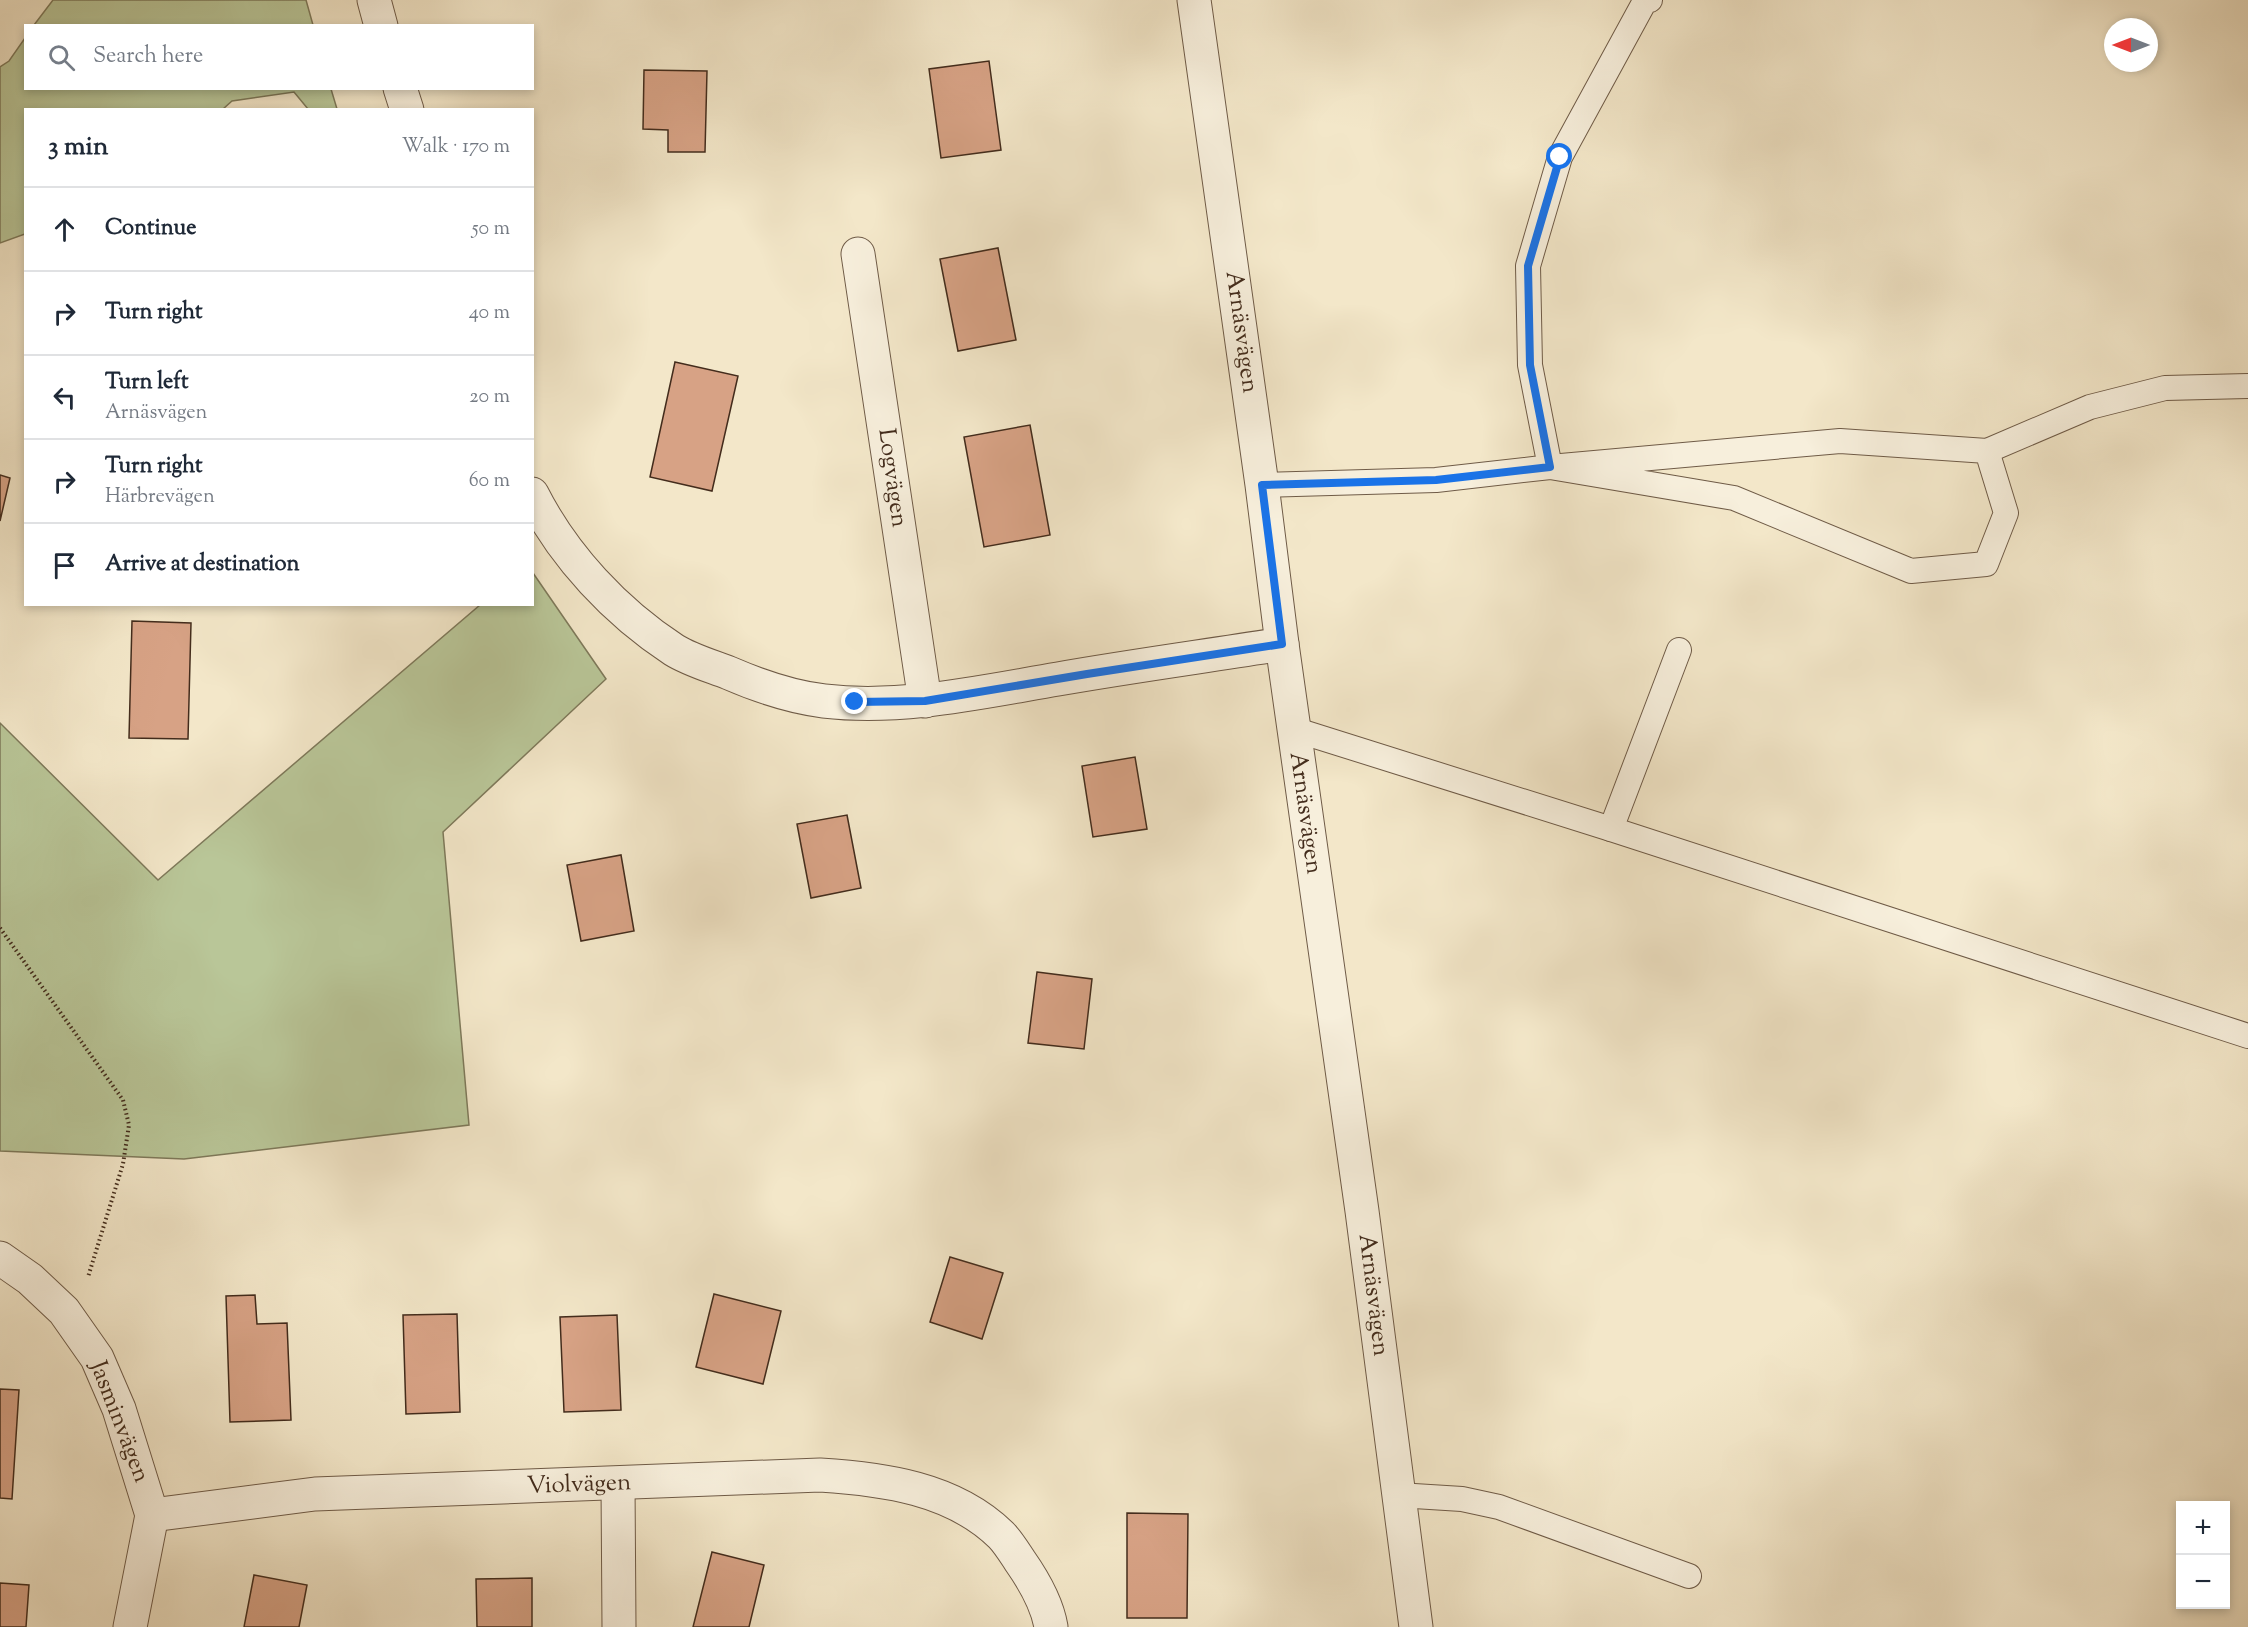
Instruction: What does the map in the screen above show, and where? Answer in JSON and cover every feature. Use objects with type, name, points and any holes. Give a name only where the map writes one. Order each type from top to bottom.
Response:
[{"type":"street","points":[[374,0],[380,24]]},
{"type":"street","name":"Arnäsvägen","points":[[1194,0],[1262,485],[1293,729],[1362,1211],[1416,1627]]},
{"type":"street","points":[[401,90],[405,108]]},
{"type":"street","name":"Logvägen","points":[[858,254],[925,701]]},
{"type":"street","points":[[534,497],[558,536],[601,591],[676,651],[761,687],[799,697],[855,702],[925,701],[1282,644]]},
{"type":"street","name":"Jasminvägen","points":[[0,1258],[30,1279],[64,1311],[97,1358],[119,1409],[152,1515]]},
{"type":"street","name":"Violvägen","points":[[152,1515],[315,1494],[820,1475],[864,1478],[902,1484],[962,1506],[1001,1535],[1031,1576],[1049,1613],[1052,1627]]},
{"type":"street","points":[[618,1484],[619,1627]]},
{"type":"street","points":[[130,1627],[152,1515]]},
{"type":"lane","points":[[1550,467],[1530,365],[1528,266],[1560,157],[1645,1],[1650,0]]},
{"type":"lane","points":[[1262,485],[1436,480],[1550,467],[1840,441],[1987,452],[2090,407],[2165,388],[2248,386]]},
{"type":"lane","points":[[1550,467],[1734,498],[1911,571],[1986,564],[2006,513],[1987,452]]},
{"type":"lane","points":[[1611,829],[1680,650]]},
{"type":"lane","points":[[1293,729],[1611,829],[2248,1036]]},
{"type":"lane","points":[[1398,1495],[1462,1499],[1499,1507],[1689,1576]]},
{"type":"path","points":[[0,927],[123,1100],[129,1125],[123,1164],[73,1324]]},
{"type":"green space","points":[[53,0],[306,0],[313,24],[35,24]]},
{"type":"green space","points":[[24,39],[24,90],[331,90],[337,108],[307,108],[294,92],[232,101],[224,108],[24,108],[24,234],[0,243],[0,67],[9,61]]},
{"type":"green space","points":[[534,574],[606,679],[443,832],[469,1125],[184,1159],[0,1151],[0,723],[158,880],[479,606],[534,606]]},
{"type":"building","points":[[989,61],[1001,150],[941,158],[929,69]]},
{"type":"building","points":[[644,70],[707,71],[705,152],[668,152],[668,130],[643,129]]},
{"type":"building","points":[[998,248],[1016,340],[958,351],[940,259]]},
{"type":"building","points":[[675,362],[738,376],[712,491],[650,477]]},
{"type":"building","points":[[1030,425],[1050,535],[984,547],[964,437]]},
{"type":"building","points":[[0,475],[10,478],[0,521]]},
{"type":"building","points":[[132,621],[191,623],[188,739],[129,738]]},
{"type":"building","points":[[1135,757],[1147,829],[1093,837],[1082,766]]},
{"type":"building","points":[[847,815],[861,888],[811,898],[797,824]]},
{"type":"building","points":[[621,855],[634,931],[581,941],[567,865]]},
{"type":"building","points":[[1037,972],[1092,979],[1084,1049],[1028,1043]]},
{"type":"building","points":[[950,1257],[1003,1273],[982,1339],[930,1322]]},
{"type":"building","points":[[714,1294],[781,1311],[763,1384],[696,1367]]},
{"type":"building","points":[[255,1295],[257,1324],[287,1323],[291,1420],[230,1422],[226,1296]]},
{"type":"building","points":[[457,1314],[460,1412],[406,1414],[403,1315]]},
{"type":"building","points":[[617,1315],[621,1410],[564,1412],[560,1317]]},
{"type":"building","points":[[0,1389],[19,1390],[12,1499],[0,1498]]},
{"type":"building","points":[[1127,1513],[1188,1514],[1187,1618],[1127,1618]]},
{"type":"building","points":[[712,1552],[764,1565],[749,1627],[693,1627]]},
{"type":"building","points":[[254,1575],[307,1585],[299,1627],[244,1627]]},
{"type":"building","points":[[532,1578],[532,1627],[477,1627],[476,1579]]},
{"type":"building","points":[[0,1583],[29,1585],[26,1627],[0,1627]]},
{"type":"route","points":[[855,702],[925,701],[1282,644],[1262,485],[1436,480],[1550,467],[1530,365],[1528,266],[1560,157]]}]
